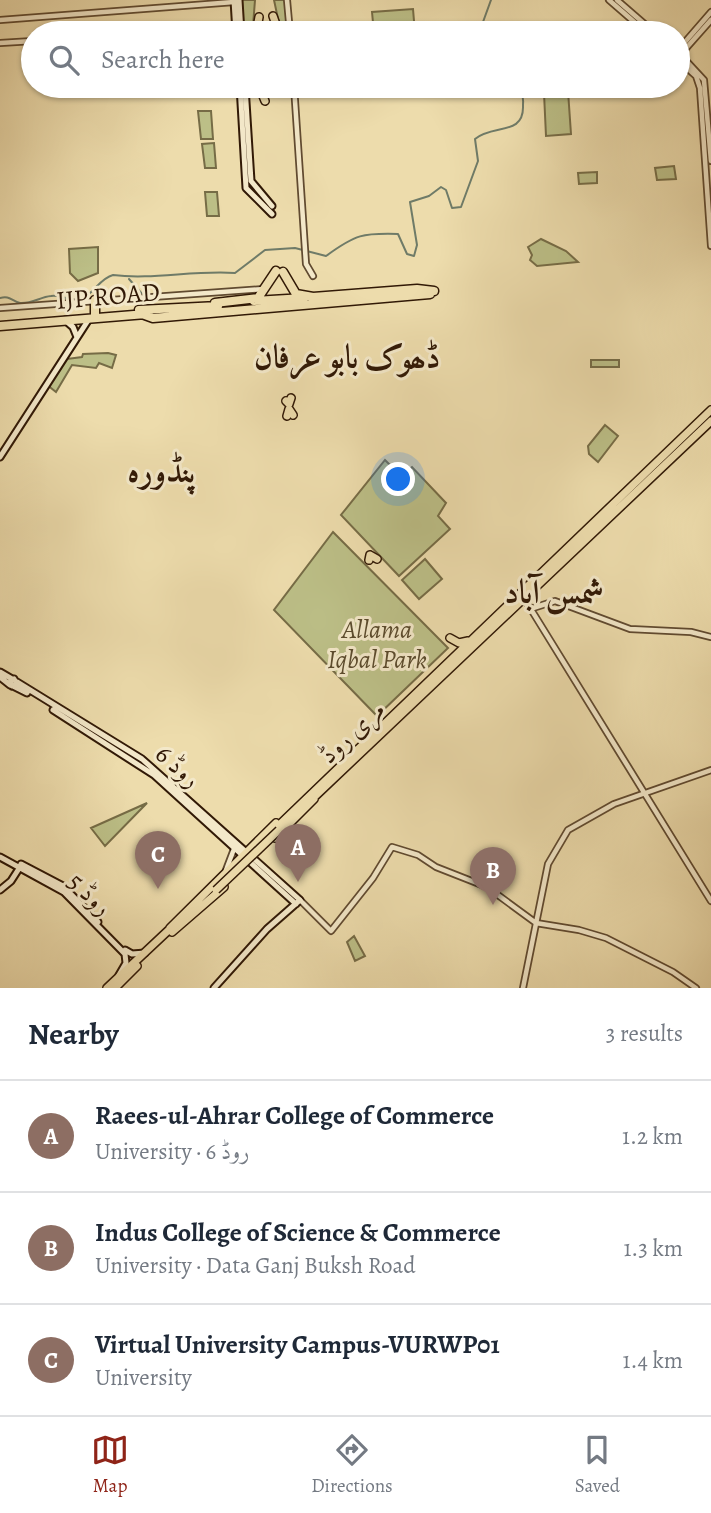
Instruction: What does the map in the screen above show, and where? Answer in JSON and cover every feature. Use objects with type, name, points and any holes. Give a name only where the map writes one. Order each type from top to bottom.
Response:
[{"type":"highway","points":[[251,301],[279,271],[296,293],[313,297]]},
{"type":"highway","points":[[417,289],[432,292],[289,311],[153,318],[144,312],[417,289]]},
{"type":"highway","points":[[92,316],[95,300]]},
{"type":"highway","name":"IJP ROAD","points":[[0,324],[218,307]]},
{"type":"highway","name":"IJP ROAD","points":[[0,324],[92,316]]},
{"type":"main road","points":[[236,1],[237,21]]},
{"type":"main road","points":[[273,16],[275,21]]},
{"type":"main road","points":[[258,21],[259,17]]},
{"type":"main road","points":[[243,98],[252,185],[250,192]]},
{"type":"main road","points":[[264,98],[265,102]]},
{"type":"main road","points":[[244,111],[246,188],[272,214]]},
{"type":"main road","points":[[252,185],[272,206]]},
{"type":"main road","points":[[0,457],[92,316]]},
{"type":"main road","points":[[65,320],[73,327],[77,337]]},
{"type":"main road","name":"مری روڈ","points":[[316,791],[524,598],[711,416]]},
{"type":"main road","points":[[694,429],[697,430],[662,463],[694,429]]},
{"type":"main road","name":"مری روڈ","points":[[107,988],[215,889],[472,639],[662,463]]},
{"type":"main road","points":[[448,662],[452,652],[449,639],[460,643],[472,639]]},
{"type":"main road","name":"روڈ 6","points":[[0,674],[141,764],[234,849],[298,902]]},
{"type":"main road","name":"روڈ 6","points":[[13,683],[142,759],[242,855]]},
{"type":"main road","points":[[171,930],[226,870],[316,791]]},
{"type":"main road","points":[[171,930],[251,861],[316,791]]},
{"type":"main road","name":"روڈ 5","points":[[0,855],[63,886],[125,950],[132,954],[145,953]]},
{"type":"main road","points":[[0,890],[12,881],[21,866]]},
{"type":"main road","name":"روڈ 5","points":[[21,866],[64,892],[125,954],[126,963],[118,978]]},
{"type":"main road","points":[[226,870],[233,870],[234,877]]},
{"type":"main road","points":[[214,988],[267,929],[298,902]]},
{"type":"main road","name":"مری روڈ","points":[[115,988],[171,930]]},
{"type":"street","points":[[287,0],[289,21]]},
{"type":"street","points":[[609,0],[637,21]]},
{"type":"street","points":[[618,0],[640,21]]},
{"type":"street","points":[[0,20],[236,1]]},
{"type":"street","points":[[690,39],[711,12]]},
{"type":"street","points":[[690,42],[711,20]]},
{"type":"street","points":[[0,43],[21,42]]},
{"type":"street","points":[[690,66],[704,80],[711,246]]},
{"type":"street","points":[[295,98],[306,256],[313,276]]},
{"type":"street","points":[[0,308],[265,289]]},
{"type":"street","points":[[524,598],[711,901]]},
{"type":"street","points":[[530,610],[555,601],[630,629],[691,632],[711,637]]},
{"type":"street","points":[[523,988],[548,864],[562,838],[579,821],[645,792],[711,770]]},
{"type":"street","points":[[298,902],[331,931],[373,878],[392,848],[418,855],[436,867],[481,884],[536,923],[579,930],[606,938],[673,972],[696,988]]},
{"type":"street","points":[[226,870],[234,849]]},
{"type":"green space","points":[[241,0],[255,0],[253,21],[243,21]]},
{"type":"green space","points":[[274,0],[285,0],[287,21],[278,21]]},
{"type":"green space","points":[[413,9],[414,21],[373,21],[372,12]]},
{"type":"green space","points":[[544,98],[568,98],[571,134],[546,136]]},
{"type":"green space","points":[[198,111],[211,111],[213,139],[201,139]]},
{"type":"green space","points":[[214,143],[216,168],[205,168],[202,144]]},
{"type":"green space","points":[[674,166],[676,179],[657,180],[655,168]]},
{"type":"green space","points":[[597,172],[597,183],[579,184],[578,173]]},
{"type":"green space","points":[[205,192],[217,192],[219,216],[207,216]]},
{"type":"green space","points":[[541,239],[566,251],[578,262],[537,266],[530,260],[532,255],[528,247]]},
{"type":"green space","points":[[98,247],[98,273],[78,281],[70,273],[69,249]]},
{"type":"green space","points":[[83,354],[116,355],[112,368],[99,363],[96,368],[72,365],[56,392],[46,384],[63,356],[67,359],[82,357]]},
{"type":"green space","points":[[591,360],[619,360],[619,367],[591,367]]},
{"type":"green space","points":[[605,425],[618,436],[598,462],[589,454],[588,446]]},
{"type":"green space","points":[[385,460],[394,469],[407,471],[412,467],[446,503],[438,516],[450,529],[399,576],[341,515]]},
{"type":"green space","name":"Allama Iqbal Park","points":[[333,532],[448,648],[377,716],[274,610]]},
{"type":"green space","points":[[425,559],[442,579],[419,599],[402,580]]},
{"type":"green space","points":[[147,803],[105,846],[91,828]]},
{"type":"green space","points":[[354,936],[365,956],[355,961],[347,942]]},
{"type":"waterway","points":[[483,21],[491,0]]},
{"type":"waterway","points":[[0,298],[20,303],[54,296],[78,299],[88,295],[103,280],[113,275],[235,273],[265,250],[295,248],[326,256],[353,239],[376,234],[398,234],[407,254],[414,256],[417,245],[410,202],[429,196],[441,187],[446,190],[452,208],[461,207],[478,161],[475,139],[518,122],[522,115],[523,98]]},
{"type":"waterway","points":[[129,279],[143,295]]},
{"type":"place","name":"Raees-ul-Ahrar College of Commerce","points":[[298,882]]},
{"type":"place","name":"Virtual University Campus-VURWP01","points":[[158,889]]},
{"type":"place","name":"Indus College of Science & Commerce","points":[[493,905]]},
{"type":"district","name":"ڈھوک بابو عرفان","points":[[347,356]]},
{"type":"district","name":"پنڈورہ","points":[[162,470]]},
{"type":"district","name":"شمس آباد","points":[[554,591]]}]
